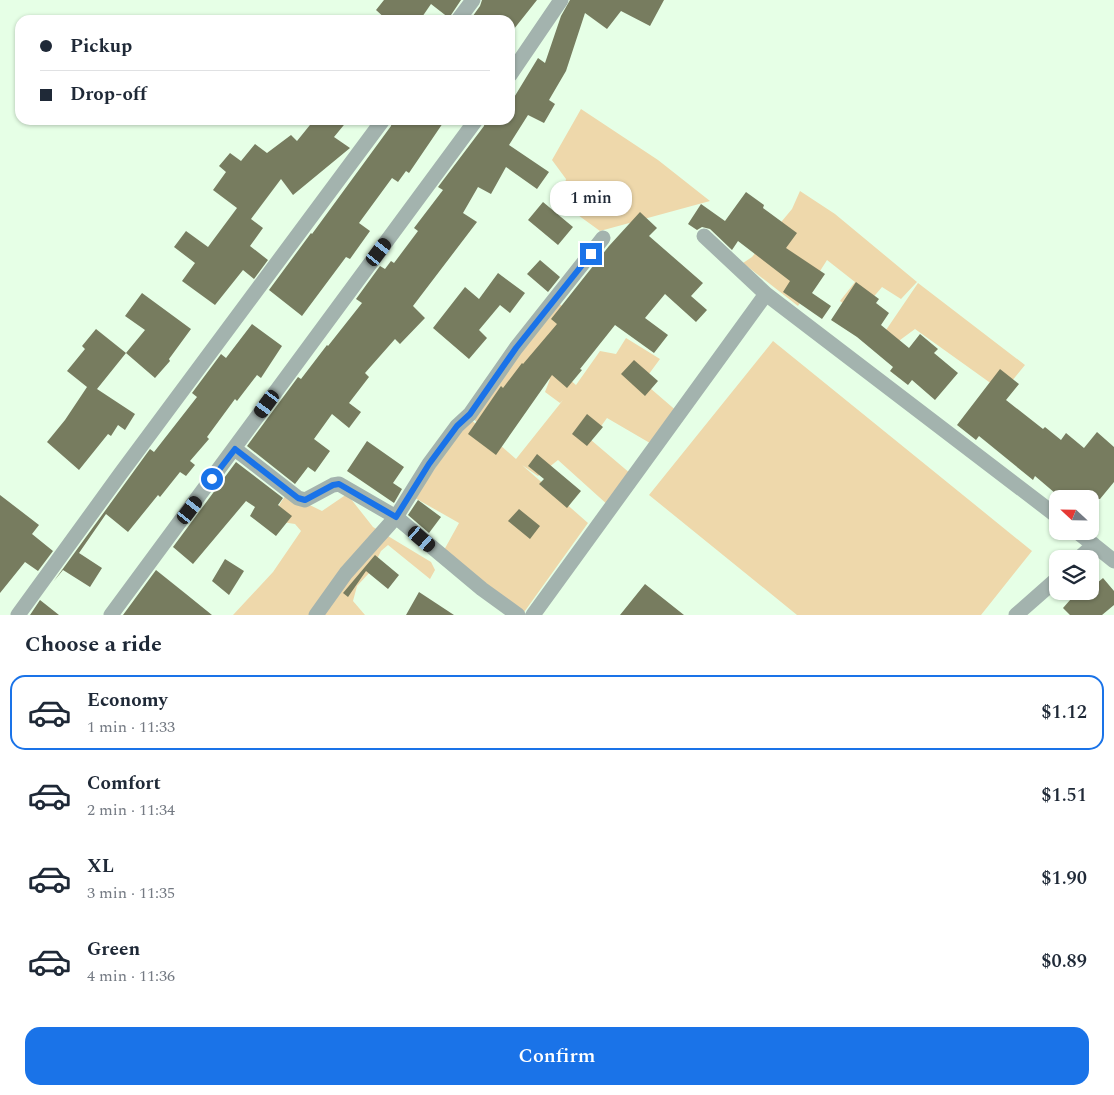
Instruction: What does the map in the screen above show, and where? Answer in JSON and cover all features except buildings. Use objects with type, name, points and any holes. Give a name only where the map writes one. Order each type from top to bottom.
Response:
[{"type":"street","points":[[462,15],[473,0]]},
{"type":"street","points":[[515,68],[560,0]]},
{"type":"street","points":[[18,615],[379,125]]},
{"type":"street","points":[[111,615],[472,125]]},
{"type":"street","points":[[704,236],[766,294],[1049,510]]},
{"type":"street","points":[[316,615],[346,573],[396,517],[440,448],[457,426],[470,414],[516,348],[603,238]]},
{"type":"street","points":[[533,615],[766,294]]},
{"type":"street","points":[[235,449],[298,498],[305,500],[333,485],[339,484],[396,517],[482,589],[518,615]]},
{"type":"street","points":[[1088,540],[1114,561]]},
{"type":"street","points":[[1088,550],[1094,545]]},
{"type":"street","points":[[1016,615],[1049,586]]},
{"type":"shaded area","points":[[581,109],[658,160],[710,201],[600,231],[560,202],[566,179],[552,160]]},
{"type":"shaded area","points":[[800,191],[835,214],[917,282],[901,299],[882,287],[859,314],[840,301],[855,282],[827,260],[798,306],[743,263],[752,257],[792,209]]},
{"type":"shaded area","points":[[918,283],[1025,365],[1003,392],[915,329],[896,343],[884,333]]},
{"type":"shaded area","points":[[554,299],[572,315],[544,358],[576,385],[600,351],[616,354],[626,338],[660,359],[643,382],[679,413],[655,446],[607,418],[591,440],[631,474],[609,506],[558,460],[538,476],[522,465],[588,523],[522,615],[438,561],[459,523],[415,498],[469,418],[516,459],[563,400],[560,403],[545,392],[550,379],[544,378],[487,430],[468,415],[484,381]]},
{"type":"shaded area","points":[[773,341],[1032,551],[981,615],[797,615],[649,495]]},
{"type":"shaded area","points":[[287,494],[322,511],[347,494],[373,527],[431,562],[435,570],[430,579],[388,545],[381,551],[371,571],[357,586],[353,601],[365,615],[233,615],[273,572],[301,531],[295,524],[282,522],[280,517],[278,507]]},
{"type":"route","points":[[212,479],[235,449],[298,498],[305,500],[333,485],[339,484],[396,517],[429,464],[457,426],[470,414],[516,348],[591,254]]}]
